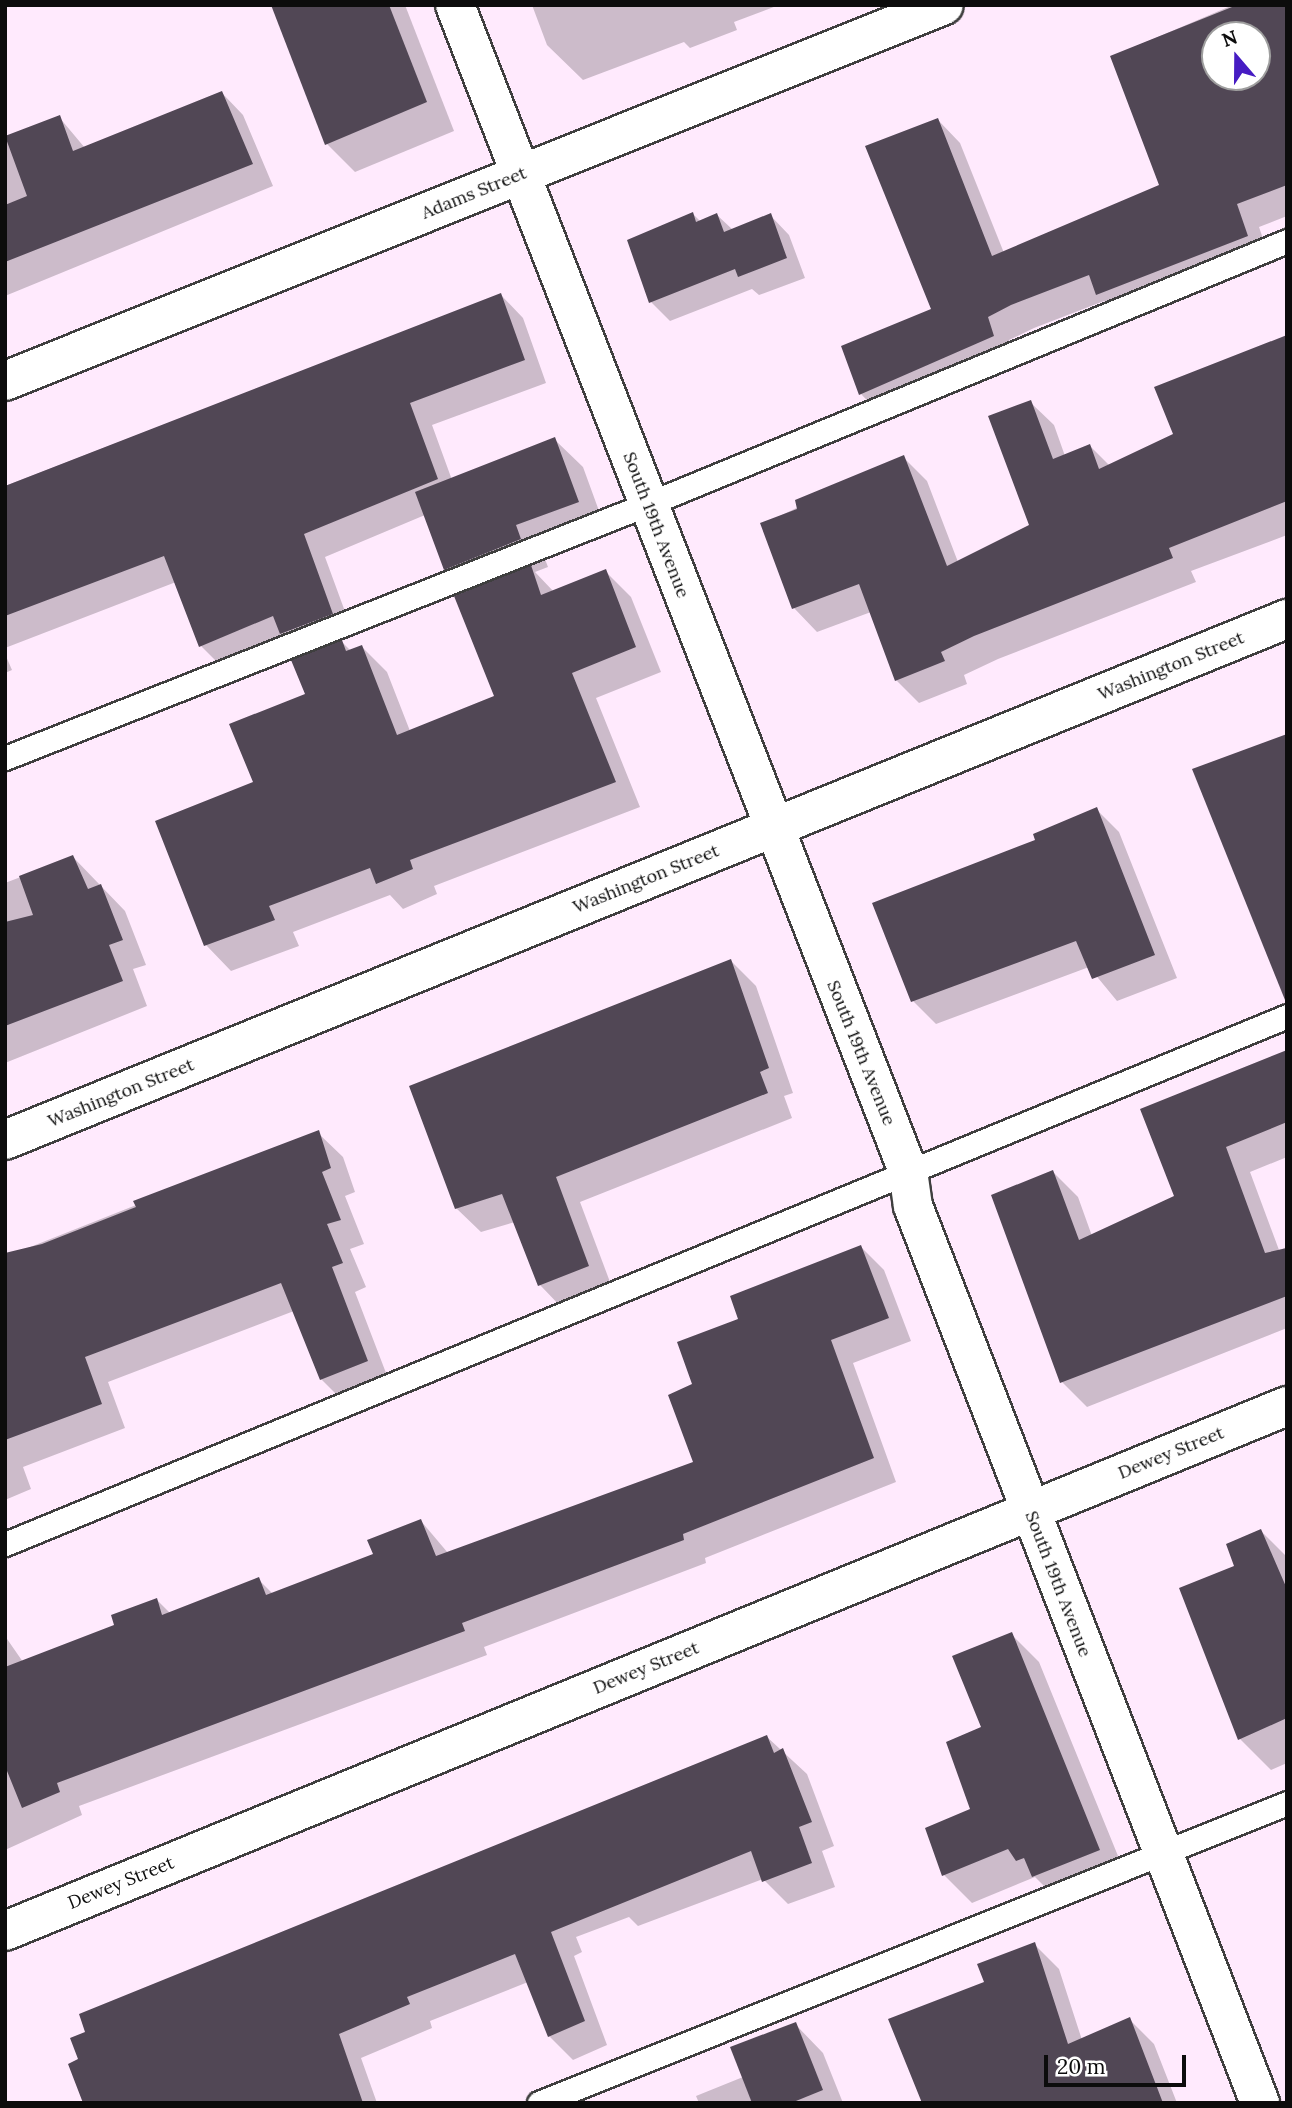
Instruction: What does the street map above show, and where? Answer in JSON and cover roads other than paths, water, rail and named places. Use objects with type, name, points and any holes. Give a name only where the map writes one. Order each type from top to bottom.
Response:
[{"type":"street","name":"South 19th Avenue","points":[[455,5],[772,828],[908,1171],[913,1206],[1260,2103]]},
{"type":"street","name":"Adams Street","points":[[5,381],[944,5]]},
{"type":"street","name":"Washington Street","points":[[5,1140],[1287,620]]},
{"type":"street","name":"Dewey Street","points":[[5,1931],[1287,1406]]},
{"type":"lane","points":[[5,758],[648,504],[1287,241]]},
{"type":"lane","points":[[5,1544],[1287,1016]]},
{"type":"lane","points":[[538,2103],[1287,1803]]}]
